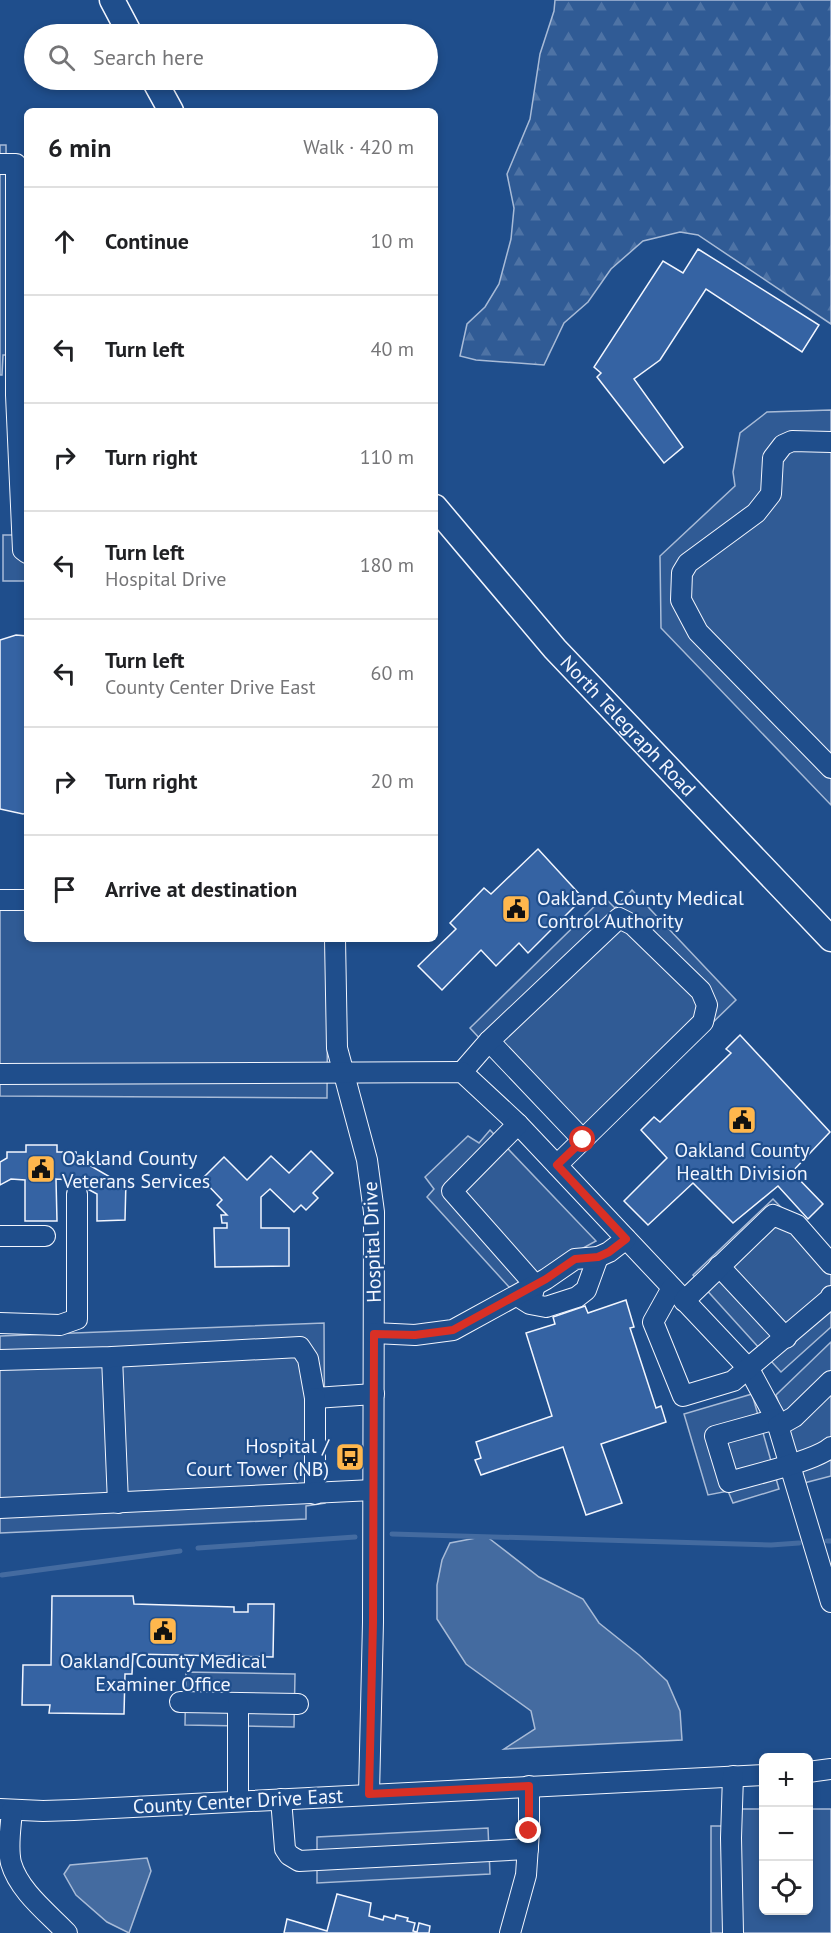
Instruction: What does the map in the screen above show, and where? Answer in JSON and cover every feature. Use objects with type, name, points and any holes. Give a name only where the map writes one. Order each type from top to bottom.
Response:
[{"type":"main road","points":[[112,0],[125,24]]},
{"type":"main road","points":[[159,90],[169,108]]},
{"type":"main road","name":"North Telegraph Road","points":[[438,511],[563,657],[831,939]]},
{"type":"street","points":[[0,164],[16,164],[14,405],[24,507],[24,551]]},
{"type":"street","points":[[831,442],[792,441],[783,445],[773,458],[771,494],[756,513],[688,563],[682,573],[681,600],[698,632],[831,768]]},
{"type":"street","points":[[808,745],[831,745]]},
{"type":"street","points":[[0,900],[24,900]]},
{"type":"street","points":[[462,1072],[489,1041],[619,918],[633,925],[701,991],[707,1005],[703,1022],[557,1165]]},
{"type":"street","name":"Hospital Drive","points":[[335,942],[337,1048],[367,1160],[372,1191],[374,1394],[369,1794]]},
{"type":"street","points":[[489,1041],[583,1140]]},
{"type":"street","points":[[0,1074],[462,1072],[518,1124],[749,1369],[777,1422],[831,1602]]},
{"type":"street","points":[[518,1124],[452,1191],[527,1295],[546,1307],[578,1297],[586,1290],[598,1257]]},
{"type":"street","points":[[0,1323],[60,1325],[77,1319],[77,1194]]},
{"type":"street","points":[[831,1264],[796,1226],[773,1215],[719,1266],[678,1294],[653,1322],[682,1396],[733,1381],[786,1338],[831,1296]]},
{"type":"street","points":[[0,1236],[45,1236]]},
{"type":"street","points":[[374,1334],[415,1335],[453,1330],[527,1295],[575,1259],[598,1257],[626,1239]]},
{"type":"street","points":[[719,1266],[786,1338]]},
{"type":"street","points":[[0,1360],[112,1357],[300,1347],[308,1359],[315,1398],[315,1494]]},
{"type":"street","points":[[112,1357],[118,1503]]},
{"type":"street","points":[[831,1381],[794,1417],[715,1436],[729,1482],[826,1452],[831,1447]]},
{"type":"street","points":[[315,1398],[374,1394]]},
{"type":"street","points":[[0,1508],[373,1490]]},
{"type":"street","points":[[180,1702],[298,1704]]},
{"type":"street","points":[[238,1702],[238,1801]]},
{"type":"street","points":[[813,1771],[831,1769]]},
{"type":"street","name":"County Center Drive East","points":[[6,1810],[74,1810],[759,1775]]},
{"type":"street","points":[[733,1776],[731,1838],[733,1933]]},
{"type":"street","points":[[510,1933],[526,1875],[529,1786]]},
{"type":"street","points":[[281,1799],[285,1849],[289,1855],[299,1861],[528,1849]]},
{"type":"street","points":[[6,1810],[12,1865],[27,1892],[67,1933]]},
{"type":"shaded area","points":[[0,145],[6,145],[7,287],[24,287],[24,355],[3,355],[2,375],[0,375]]},
{"type":"shaded area","points":[[831,410],[831,805],[661,628],[660,556],[735,486],[733,472],[740,433],[767,412]]},
{"type":"shaded area","points":[[3,535],[24,535],[24,581],[3,581]]},
{"type":"shaded area","points":[[0,890],[24,890],[24,942],[328,942],[327,1098],[0,1096]]},
{"type":"shaded area","points":[[632,890],[736,1000],[582,1149],[470,1028],[604,897],[615,908]]},
{"type":"shaded area","points":[[490,1130],[596,1241],[510,1288],[427,1197],[434,1189],[425,1177],[468,1136],[479,1143]]},
{"type":"shaded area","points":[[773,1199],[831,1258],[831,1327],[781,1372],[693,1275]]},
{"type":"shaded area","points":[[324,1323],[325,1503],[306,1506],[306,1519],[0,1533],[0,1336]]},
{"type":"shaded area","points":[[831,1342],[831,1476],[804,1483],[776,1395]]},
{"type":"shaded area","points":[[752,1394],[779,1489],[733,1503],[728,1491],[708,1495],[684,1414]]},
{"type":"shaded area","points":[[486,1536],[539,1577],[583,1599],[599,1623],[667,1681],[680,1711],[682,1740],[504,1749],[535,1729],[531,1711],[466,1664],[437,1619],[437,1585],[442,1560],[450,1543]]},
{"type":"shaded area","points":[[186,1672],[295,1674],[294,1727],[185,1725]]},
{"type":"shaded area","points":[[722,1809],[759,1809],[759,1915],[813,1915],[813,1809],[831,1809],[831,1933],[711,1933],[711,1826],[724,1826]]},
{"type":"shaded area","points":[[488,1828],[490,1874],[317,1883],[317,1837]]},
{"type":"shaded area","points":[[147,1858],[151,1871],[129,1933],[107,1922],[76,1895],[64,1874],[70,1865]]},
{"type":"green space","points":[[555,0],[831,0],[831,324],[698,235],[680,232],[643,241],[611,269],[588,302],[564,323],[544,365],[476,360],[460,356],[467,324],[485,307],[499,284],[511,239],[514,208],[507,174],[530,119],[540,54],[554,11]]},
{"type":"building","points":[[698,249],[819,325],[802,352],[706,289],[660,360],[634,379],[683,447],[664,463],[597,377],[601,373],[594,367],[663,261],[683,273]]},
{"type":"building","points":[[16,635],[24,636],[23,814],[0,809],[0,640]]},
{"type":"building","points":[[538,849],[583,898],[528,953],[519,943],[496,966],[481,950],[442,990],[418,966],[456,929],[450,923],[484,888],[491,894]]},
{"type":"building","points":[[740,1035],[830,1132],[792,1172],[823,1204],[808,1219],[778,1186],[733,1223],[693,1183],[648,1225],[624,1201],[667,1158],[641,1130],[654,1117],[660,1122],[731,1053],[726,1049]]},
{"type":"building","points":[[26,1145],[57,1145],[57,1152],[76,1152],[77,1158],[115,1180],[126,1180],[125,1220],[97,1221],[97,1194],[71,1180],[56,1179],[57,1221],[25,1221],[25,1180],[11,1179],[0,1185],[0,1162],[7,1158],[7,1152],[26,1152]]},
{"type":"building","points":[[311,1151],[333,1173],[313,1193],[318,1198],[306,1210],[301,1205],[294,1212],[270,1189],[261,1197],[261,1228],[289,1228],[289,1266],[215,1267],[214,1228],[227,1228],[227,1223],[222,1223],[221,1215],[227,1215],[217,1205],[222,1200],[202,1179],[224,1157],[247,1180],[271,1156],[289,1173]]},
{"type":"building","points":[[626,1300],[634,1327],[630,1328],[656,1408],[661,1406],[666,1422],[601,1444],[622,1503],[586,1515],[563,1447],[481,1475],[475,1460],[481,1458],[476,1442],[552,1416],[526,1333],[555,1324],[553,1317],[585,1306],[588,1313]]},
{"type":"building","points":[[52,1596],[133,1596],[134,1604],[234,1607],[234,1612],[248,1612],[248,1604],[274,1604],[273,1657],[133,1654],[132,1674],[125,1674],[124,1714],[49,1713],[50,1705],[22,1705],[23,1665],[51,1665]]},
{"type":"building","points":[[337,1894],[371,1903],[369,1916],[383,1920],[384,1916],[395,1919],[396,1915],[408,1918],[407,1921],[415,1923],[413,1931],[417,1932],[419,1923],[430,1926],[429,1933],[284,1933],[287,1919],[327,1931]]},
{"type":"waterway","points":[[392,1534],[771,1545],[799,1543]]},
{"type":"waterway","points":[[198,1548],[355,1537]]},
{"type":"waterway","points":[[2,1575],[180,1551]]},
{"type":"place","name":"Oakland County Medical Control Authority","points":[[516,909]]},
{"type":"place","name":"Oakland County Health Division","points":[[742,1120]]},
{"type":"place","name":"Oakland County Veterans Services","points":[[41,1169]]},
{"type":"place","name":"Hospital / Court Tower (NB)","points":[[350,1457]]},
{"type":"place","name":"Oakland County Medical Examiner Office","points":[[163,1631]]},
{"type":"route","points":[[529,1831],[529,1786],[369,1794],[373,1622],[374,1334],[415,1335],[453,1330],[546,1279],[575,1259],[598,1257],[626,1239],[557,1165],[583,1140]]}]
